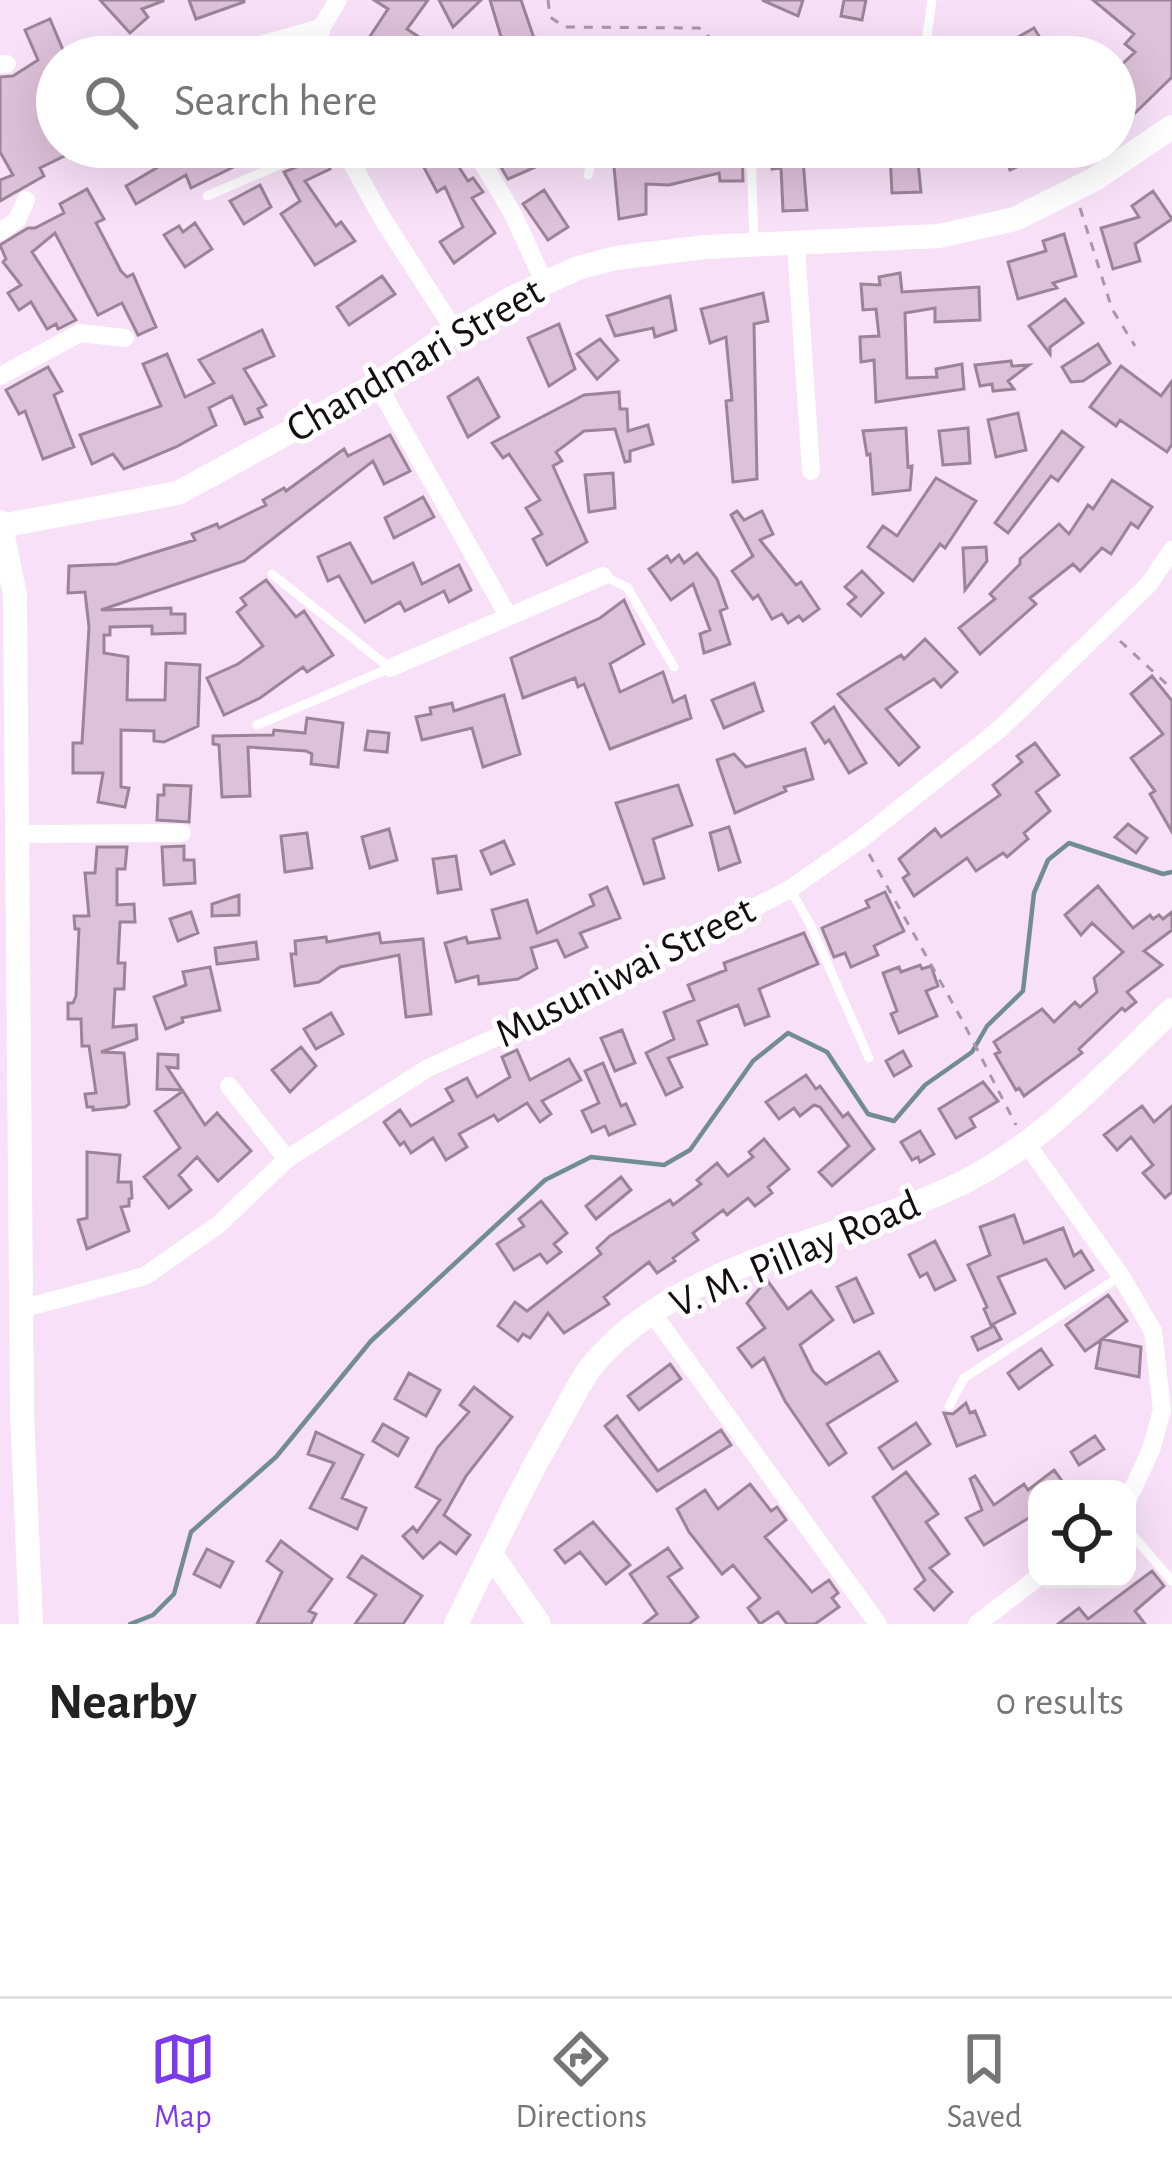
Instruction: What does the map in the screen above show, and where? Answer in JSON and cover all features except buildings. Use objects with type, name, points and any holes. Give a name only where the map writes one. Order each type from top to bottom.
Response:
[{"type":"main road","name":"Chandmari Street","points":[[1136,150],[1172,127]]},
{"type":"main road","name":"Chandmari Street","points":[[1,524],[178,494],[377,384],[455,331],[544,282],[616,258],[754,244],[939,236],[1015,219],[1107,168]]},
{"type":"main road","points":[[1,524],[18,834],[22,1412],[32,1624]]},
{"type":"main road","name":"V. M. Pillay Road","points":[[456,1624],[527,1477],[591,1368],[652,1314],[706,1283],[965,1182],[1082,1100],[1172,1010]]},
{"type":"main road","points":[[491,1554],[539,1624]]},
{"type":"street","points":[[321,36],[338,0]]},
{"type":"street","points":[[292,36],[321,28]]},
{"type":"street","points":[[355,168],[455,331]]},
{"type":"street","points":[[486,168],[544,282]]},
{"type":"street","points":[[0,232],[17,220],[26,200]]},
{"type":"street","points":[[796,245],[811,471]]},
{"type":"street","points":[[0,376],[80,333],[125,338]]},
{"type":"street","points":[[377,384],[507,614]]},
{"type":"street","name":"Musuniwai Street","points":[[24,1308],[145,1276],[218,1226],[287,1159],[428,1068],[562,1007],[790,889],[1001,728],[1149,584],[1172,550]]},
{"type":"street","points":[[390,668],[603,576]]},
{"type":"street","points":[[18,834],[182,833]]},
{"type":"street","points":[[229,1086],[287,1159]]},
{"type":"street","points":[[1026,1142],[1154,1331],[1167,1410],[1136,1482]]},
{"type":"street","points":[[652,1314],[878,1624]]},
{"type":"street","points":[[977,1624],[1028,1585]]},
{"type":"lane","points":[[928,35],[932,0]]},
{"type":"lane","points":[[207,196],[272,168]]},
{"type":"lane","points":[[588,175],[590,168]]},
{"type":"lane","points":[[752,168],[754,244]]},
{"type":"lane","points":[[256,725],[390,668],[272,574]]},
{"type":"lane","points":[[603,576],[627,587],[674,667]]},
{"type":"lane","points":[[790,889],[811,924],[868,1058]]},
{"type":"lane","points":[[949,1406],[964,1378],[1121,1276]]},
{"type":"lane","points":[[1136,1539],[1172,1581]]},
{"type":"path","points":[[548,0],[550,17],[565,27],[699,28],[708,36]]},
{"type":"path","points":[[1074,189],[1112,309],[1135,346]]},
{"type":"path","points":[[1105,628],[1172,689]]},
{"type":"path","points":[[860,840],[1026,1142]]},
{"type":"waterway","points":[[130,1624],[153,1615],[174,1594],[191,1532],[276,1457],[371,1341],[545,1180],[591,1157],[664,1165],[690,1150],[753,1061],[788,1033],[827,1052],[868,1114],[894,1121],[925,1085],[972,1052],[987,1026],[1023,991],[1034,893],[1048,860],[1069,843],[1163,874],[1172,872]]}]
